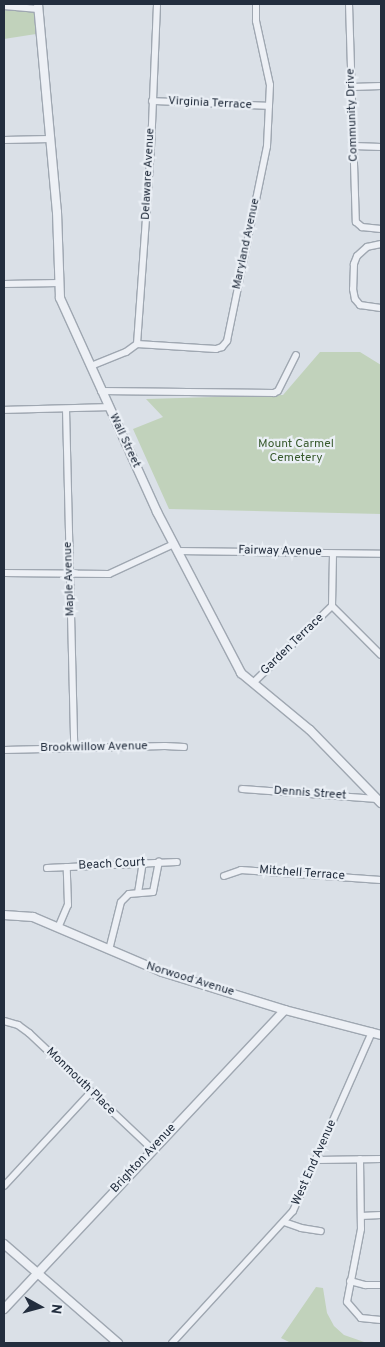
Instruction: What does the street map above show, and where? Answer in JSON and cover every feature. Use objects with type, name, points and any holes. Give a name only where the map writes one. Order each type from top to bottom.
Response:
[{"type":"street","name":"Delaware Avenue","points":[[137,344],[148,204],[157,4]]},
{"type":"street","name":"Maryland Avenue","points":[[137,344],[213,349],[225,345],[266,151],[269,106],[268,73],[256,21],[256,4]]},
{"type":"street","name":"Community Drive","points":[[349,4],[356,222],[358,225],[381,229]]},
{"type":"street","points":[[4,6],[38,6]]},
{"type":"street","name":"Wall Street","points":[[38,6],[58,228],[60,298],[109,408],[176,547],[241,674],[310,730],[380,801]]},
{"type":"street","points":[[352,87],[381,86]]},
{"type":"street","name":"Virginia Terrace","points":[[152,101],[269,106]]},
{"type":"street","points":[[4,140],[50,139]]},
{"type":"street","points":[[354,146],[381,147]]},
{"type":"street","points":[[381,244],[367,247],[357,256],[354,264],[353,289],[355,299],[360,305],[381,308]]},
{"type":"street","points":[[4,284],[59,283]]},
{"type":"street","points":[[90,366],[126,352],[137,344]]},
{"type":"street","points":[[101,391],[274,393],[281,386],[296,355]]},
{"type":"street","points":[[4,410],[109,408]]},
{"type":"street","name":"Maple Avenue","points":[[66,409],[74,748]]},
{"type":"street","points":[[4,573],[114,573],[176,547]]},
{"type":"street","name":"Fairway Avenue","points":[[176,547],[333,554],[381,554]]},
{"type":"street","points":[[333,554],[332,606],[381,656]]},
{"type":"street","name":"Garden Terrace","points":[[253,683],[332,606]]},
{"type":"street","name":"Brookwillow Avenue","points":[[4,750],[184,747]]},
{"type":"street","name":"Dennis Street","points":[[242,789],[380,801]]},
{"type":"street","points":[[109,950],[121,902],[126,895],[153,892],[158,862]]},
{"type":"street","name":"Beach Court","points":[[47,868],[177,862]]},
{"type":"street","points":[[138,893],[143,863]]},
{"type":"street","points":[[58,928],[68,905],[67,867]]},
{"type":"street","name":"Mitchell Terrace","points":[[224,876],[241,870],[381,880]]},
{"type":"street","name":"Norwood Avenue","points":[[4,915],[33,917],[162,972],[285,1010],[381,1034]]},
{"type":"street","name":"Brighton Avenue","points":[[4,1309],[285,1010]]},
{"type":"street","name":"Monmouth Place","points":[[4,1021],[18,1025],[29,1033],[90,1093],[153,1150]]},
{"type":"street","name":"West End Avenue","points":[[175,1342],[284,1222],[298,1203],[372,1032]]},
{"type":"street","points":[[4,1186],[90,1093]]},
{"type":"street","points":[[360,1159],[361,1216],[359,1240],[347,1296],[350,1308],[361,1318],[381,1320]]},
{"type":"street","points":[[317,1160],[381,1159]]},
{"type":"street","points":[[361,1216],[381,1215]]},
{"type":"street","points":[[284,1222],[301,1228],[321,1231]]},
{"type":"street","points":[[4,1244],[118,1343]]},
{"type":"street","points":[[350,1281],[365,1285],[381,1285]]},
{"type":"green space","points":[[4,4],[33,4],[36,34],[4,39]]},
{"type":"green space","name":"Mount Carmel Cemetery","points":[[320,352],[360,352],[381,365],[381,514],[169,509],[133,429],[163,417],[146,399],[283,395]]},
{"type":"green space","points":[[316,1287],[323,1288],[327,1313],[334,1326],[344,1335],[367,1343],[291,1343],[281,1338]]}]
